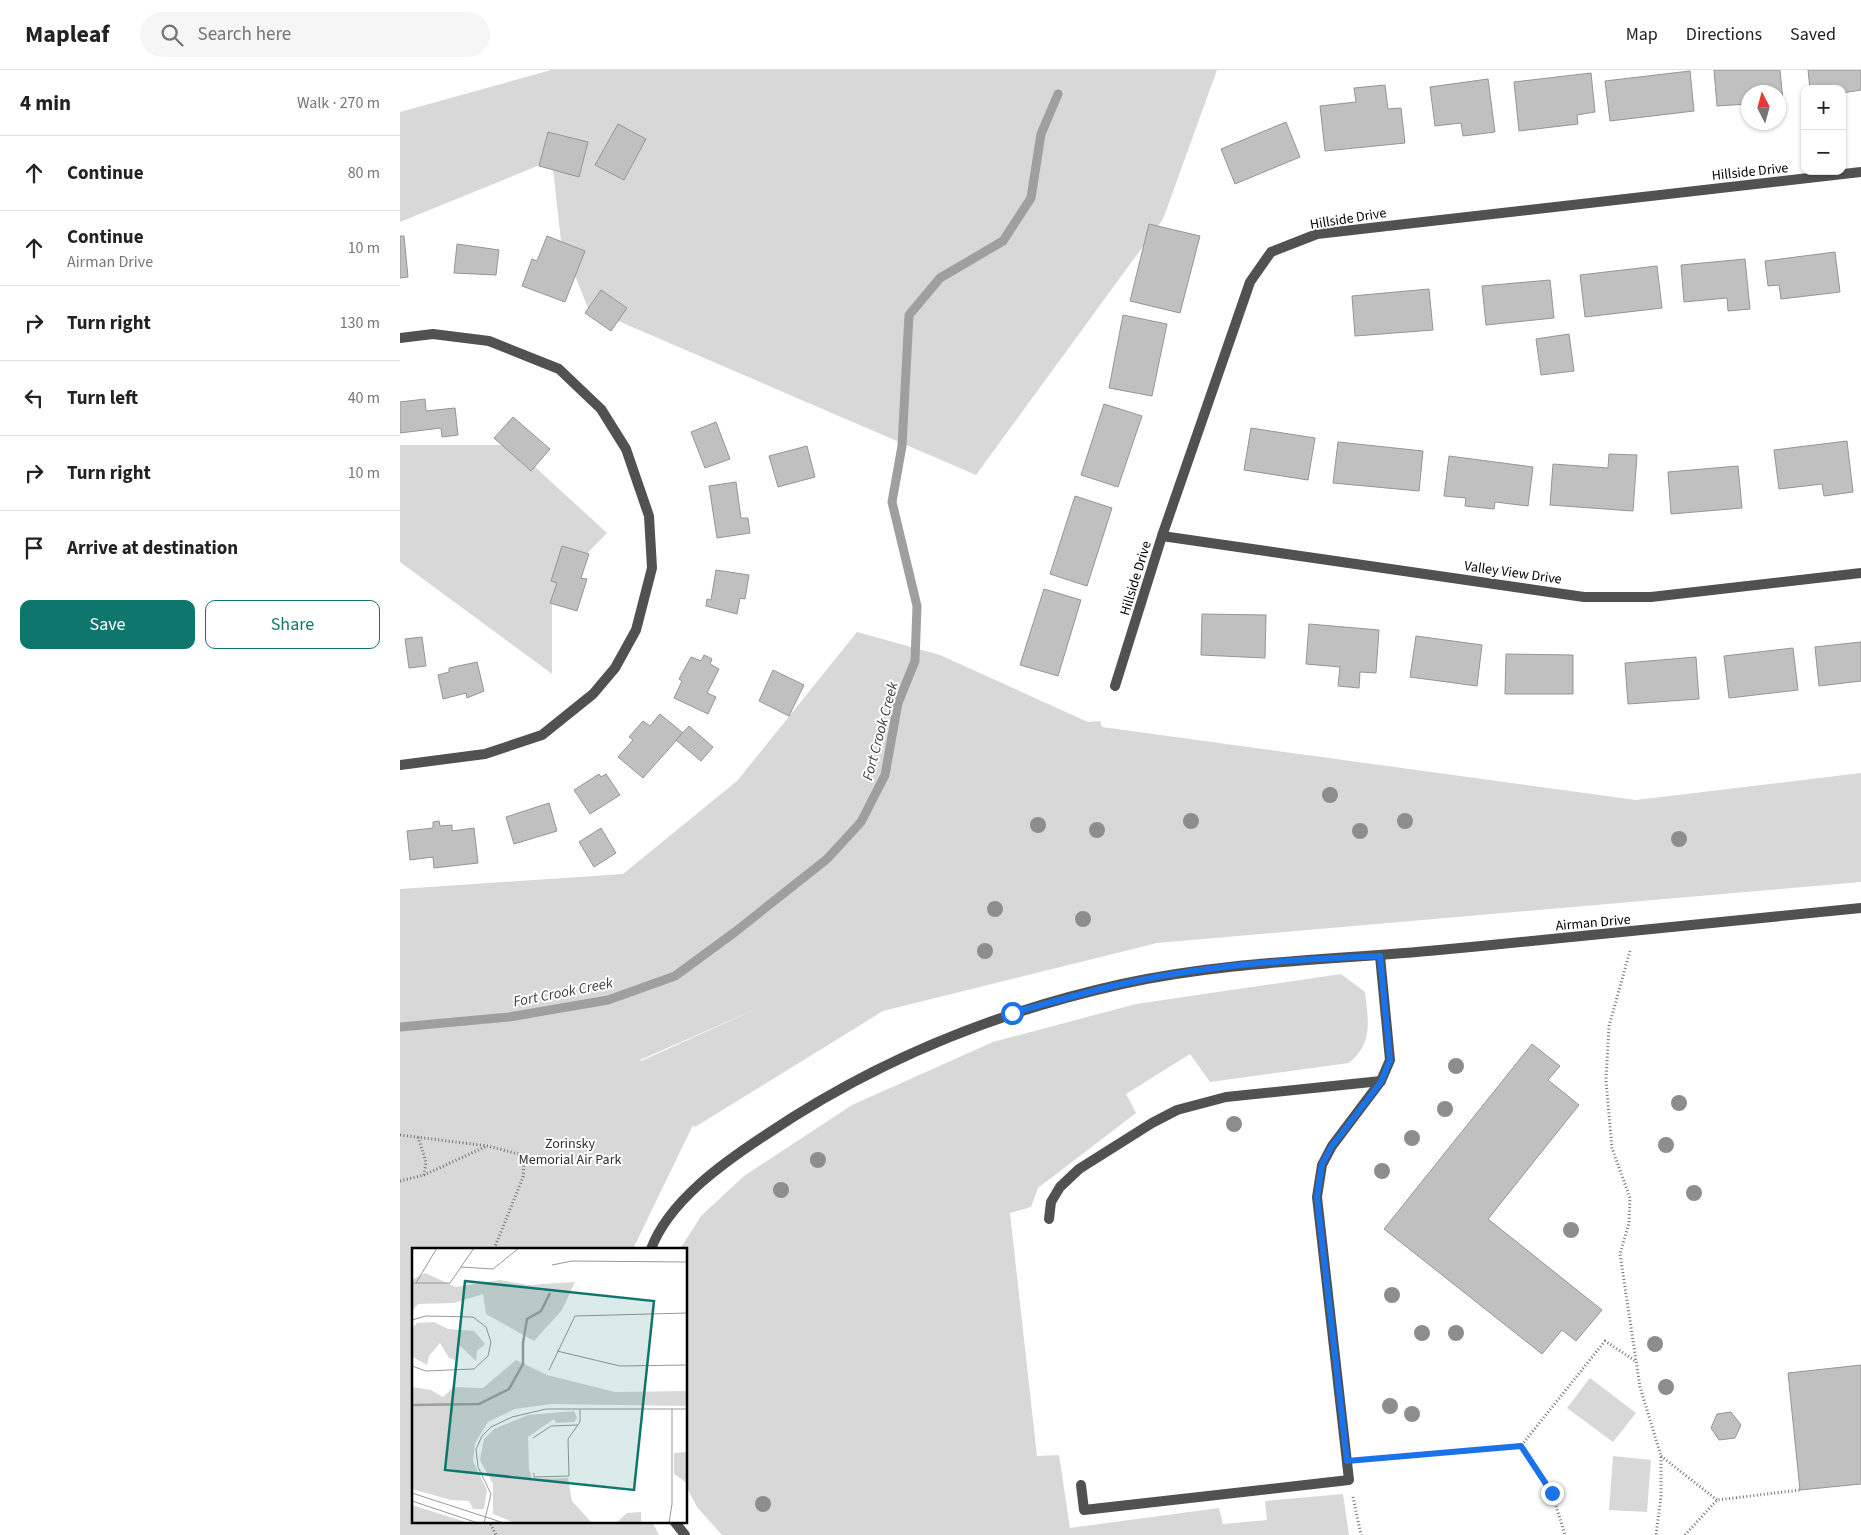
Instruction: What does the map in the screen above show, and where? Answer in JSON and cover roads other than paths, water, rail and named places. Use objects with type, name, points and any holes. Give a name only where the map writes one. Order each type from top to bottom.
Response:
[{"type":"street","name":"Hillside Drive","points":[[1115,686],[1162,536],[1250,282],[1271,252],[1317,234],[1861,172]]},
{"type":"street","points":[[400,338],[433,334],[489,341],[559,369],[602,409],[626,449],[649,516],[652,568],[636,630],[616,668],[593,694],[542,735],[485,754],[400,765]]},
{"type":"street","name":"Valley View Drive","points":[[1162,536],[1584,597],[1651,597],[1861,572]]},
{"type":"street","name":"Airman Drive","points":[[651,1248],[654,1239],[684,1200],[718,1167],[781,1124],[871,1072],[944,1039],[1012,1013],[1123,984],[1209,970],[1326,958],[1380,956],[1636,932],[1861,908]]},
{"type":"street","points":[[1081,1484],[1084,1510],[1349,1480],[1317,1197],[1322,1164],[1332,1146],[1381,1082],[1390,1060],[1380,956]]},
{"type":"street","points":[[1049,1219],[1051,1202],[1060,1187],[1079,1169],[1177,1110],[1226,1097],[1381,1082]]},
{"type":"street","points":[[675,1522],[685,1535]]},
{"type":"waterway","name":"Fort Crook Creek","points":[[400,1027],[509,1017],[608,1000],[675,976],[735,932],[827,859],[861,822],[885,775],[898,703],[915,661],[917,606],[892,502],[902,446],[909,315],[940,278],[1003,241],[1031,198],[1041,134],[1058,94]]},
{"type":"park label","name":"Zorinsky Memorial Air Park","points":[[570,1152]]}]
